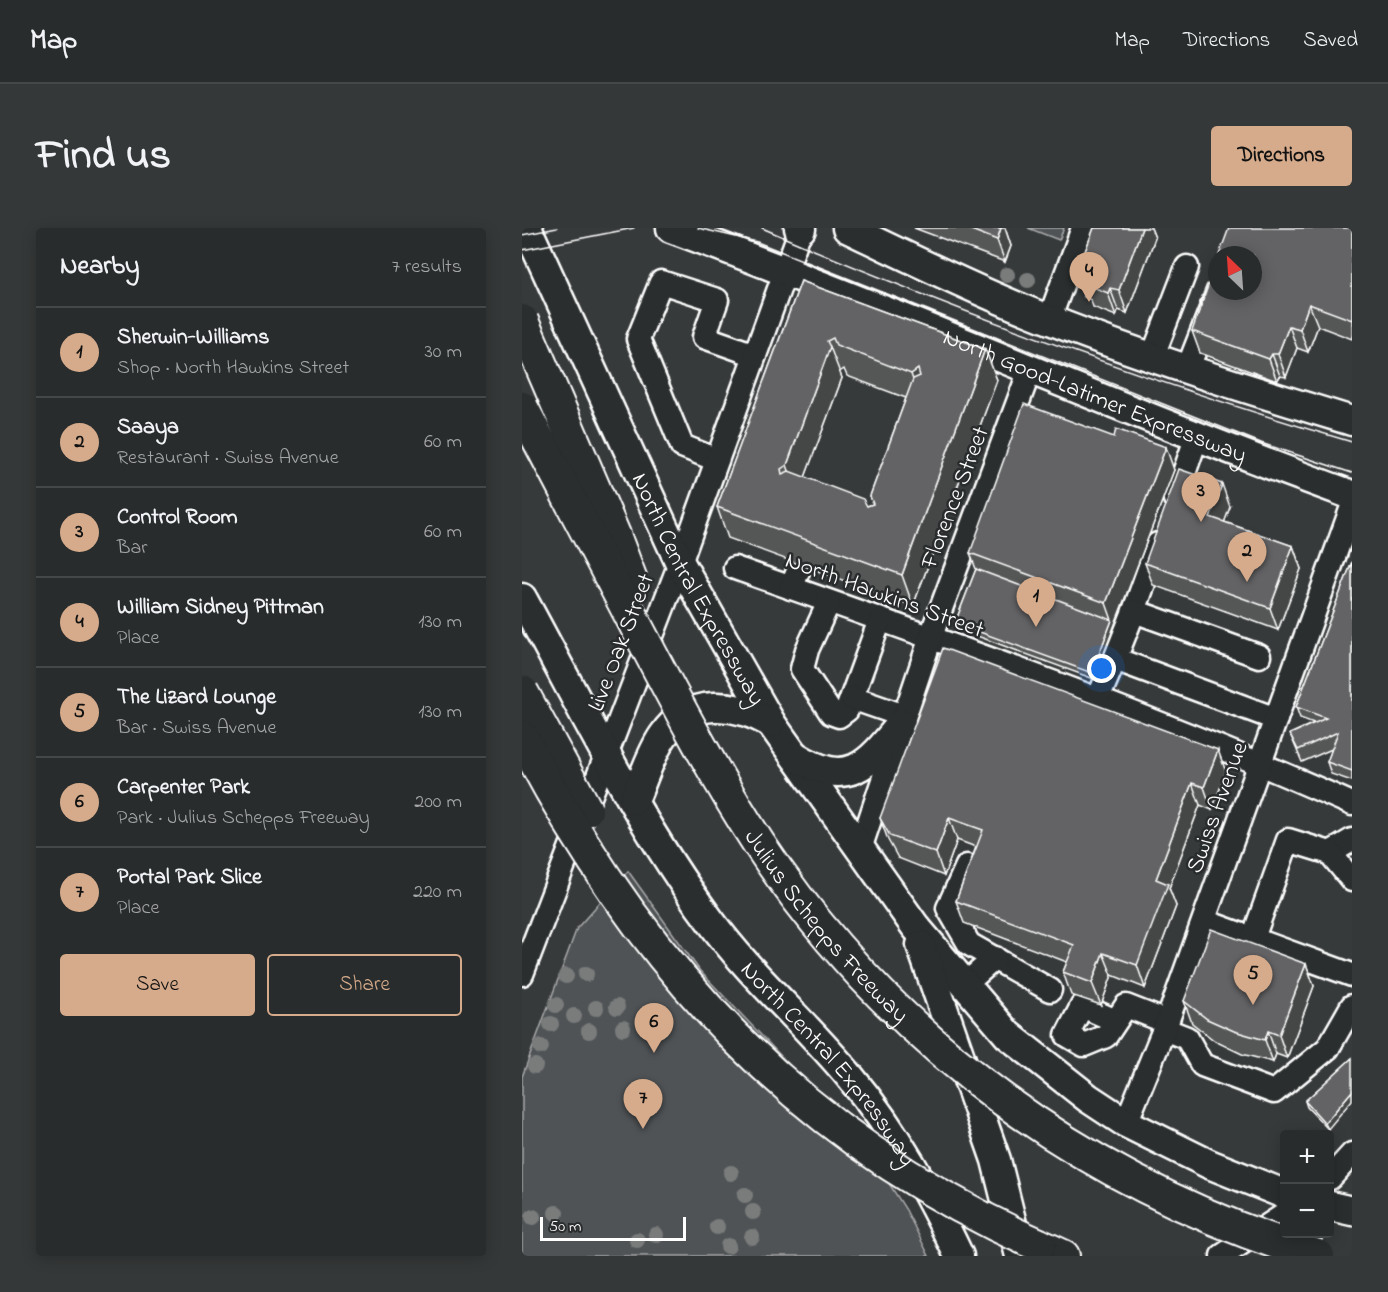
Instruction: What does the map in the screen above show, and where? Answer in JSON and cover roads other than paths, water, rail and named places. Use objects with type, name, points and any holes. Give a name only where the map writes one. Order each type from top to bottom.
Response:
[{"type":"highway","points":[[522,321],[614,535],[675,699]]},
{"type":"highway","name":"Julius Schepps Freeway","points":[[522,408],[675,699],[745,823],[801,904],[871,986],[948,1059],[1029,1121],[1120,1176],[1219,1222],[1318,1256]]},
{"type":"highway","points":[[522,692],[636,902],[660,955]]},
{"type":"highway","points":[[522,736],[599,870],[660,955],[702,1005],[749,1053],[831,1122],[890,1164],[953,1202],[1064,1256]]},
{"type":"main road","name":"North Central Expressway","points":[[527,228],[680,562],[771,723],[921,934],[963,986],[1008,1035],[1079,1091],[1126,1123],[1209,1164],[1280,1192]]},
{"type":"main road","name":"North Good-Latimer Expressway","points":[[671,228],[786,270],[1030,370],[1352,495]]},
{"type":"main road","points":[[847,228],[1049,320],[1187,370],[1352,421]]},
{"type":"main road","name":"North Central Expressway","points":[[522,598],[670,862],[709,920],[754,974],[850,1077],[893,1134],[925,1188],[959,1256]]},
{"type":"main road","points":[[634,800],[662,737],[673,723],[694,711],[708,706],[730,706],[752,712],[771,723]]},
{"type":"main road","points":[[793,755],[815,769],[832,773],[860,767],[877,754],[902,720]]},
{"type":"main road","name":"North Central Expressway","points":[[921,934],[996,1160],[1020,1256]]},
{"type":"main road","points":[[1334,1207],[1352,1211]]},
{"type":"street","name":"Live Oak Street","points":[[522,974],[680,562],[800,228]]},
{"type":"street","points":[[1049,320],[1083,228]]},
{"type":"street","points":[[1152,358],[1187,267]]},
{"type":"street","points":[[717,460],[682,446],[638,339],[661,282],[717,300],[704,337],[755,355]]},
{"type":"street","points":[[1187,370],[1214,300]]},
{"type":"street","name":"Florence Street","points":[[860,849],[930,638],[1030,370]]},
{"type":"street","points":[[1097,701],[1134,611],[1197,436]]},
{"type":"street","name":"Swiss Avenue","points":[[1126,1123],[1204,921],[1352,507]]},
{"type":"street","points":[[791,588],[801,564]]},
{"type":"street","name":"North Hawkins Street","points":[[735,568],[930,638],[1260,763],[1352,804]]},
{"type":"street","points":[[829,602],[807,650],[802,669],[831,714],[839,716],[847,710],[880,620]]},
{"type":"street","points":[[1134,611],[1259,656]]},
{"type":"street","points":[[1115,659],[1276,719]]},
{"type":"street","points":[[852,698],[902,720]]},
{"type":"street","points":[[522,736],[576,836]]},
{"type":"street","points":[[1253,938],[1288,840],[1330,853],[1352,880]]},
{"type":"street","points":[[1330,853],[1352,840]]},
{"type":"street","points":[[967,866],[948,908],[969,944],[1050,990]]},
{"type":"street","points":[[921,934],[955,920]]},
{"type":"street","points":[[1204,921],[1352,975]]},
{"type":"street","points":[[963,986],[995,958]]},
{"type":"street","points":[[1116,1021],[1126,1006],[1187,1038],[1202,1065],[1274,1092],[1328,1048],[1352,1006]]},
{"type":"street","points":[[1334,1173],[1352,1154]]},
{"type":"street","points":[[1222,1256],[1280,1218]]},
{"type":"street","points":[[1267,1256],[1287,1238]]},
{"type":"tram line","points":[[522,235],[557,228]]},
{"type":"tram line","points":[[522,250],[634,228]]},
{"type":"tram line","points":[[698,228],[757,242],[1261,443],[1352,473]]},
{"type":"tram line","points":[[762,228],[834,259],[1054,344],[1202,395],[1352,442]]},
{"type":"place","name":"William Sidney Pittman","points":[[1089,302]]},
{"type":"place","name":"Control Room","points":[[1201,522]]},
{"type":"place","name":"Saaya","points":[[1247,582]]},
{"type":"place","name":"Sherwin-Williams","points":[[1036,627]]},
{"type":"place","name":"The Lizard Lounge","points":[[1253,1005]]},
{"type":"place","name":"Carpenter Park","points":[[654,1053]]},
{"type":"place","name":"Portal Park Slice","points":[[643,1129]]}]
